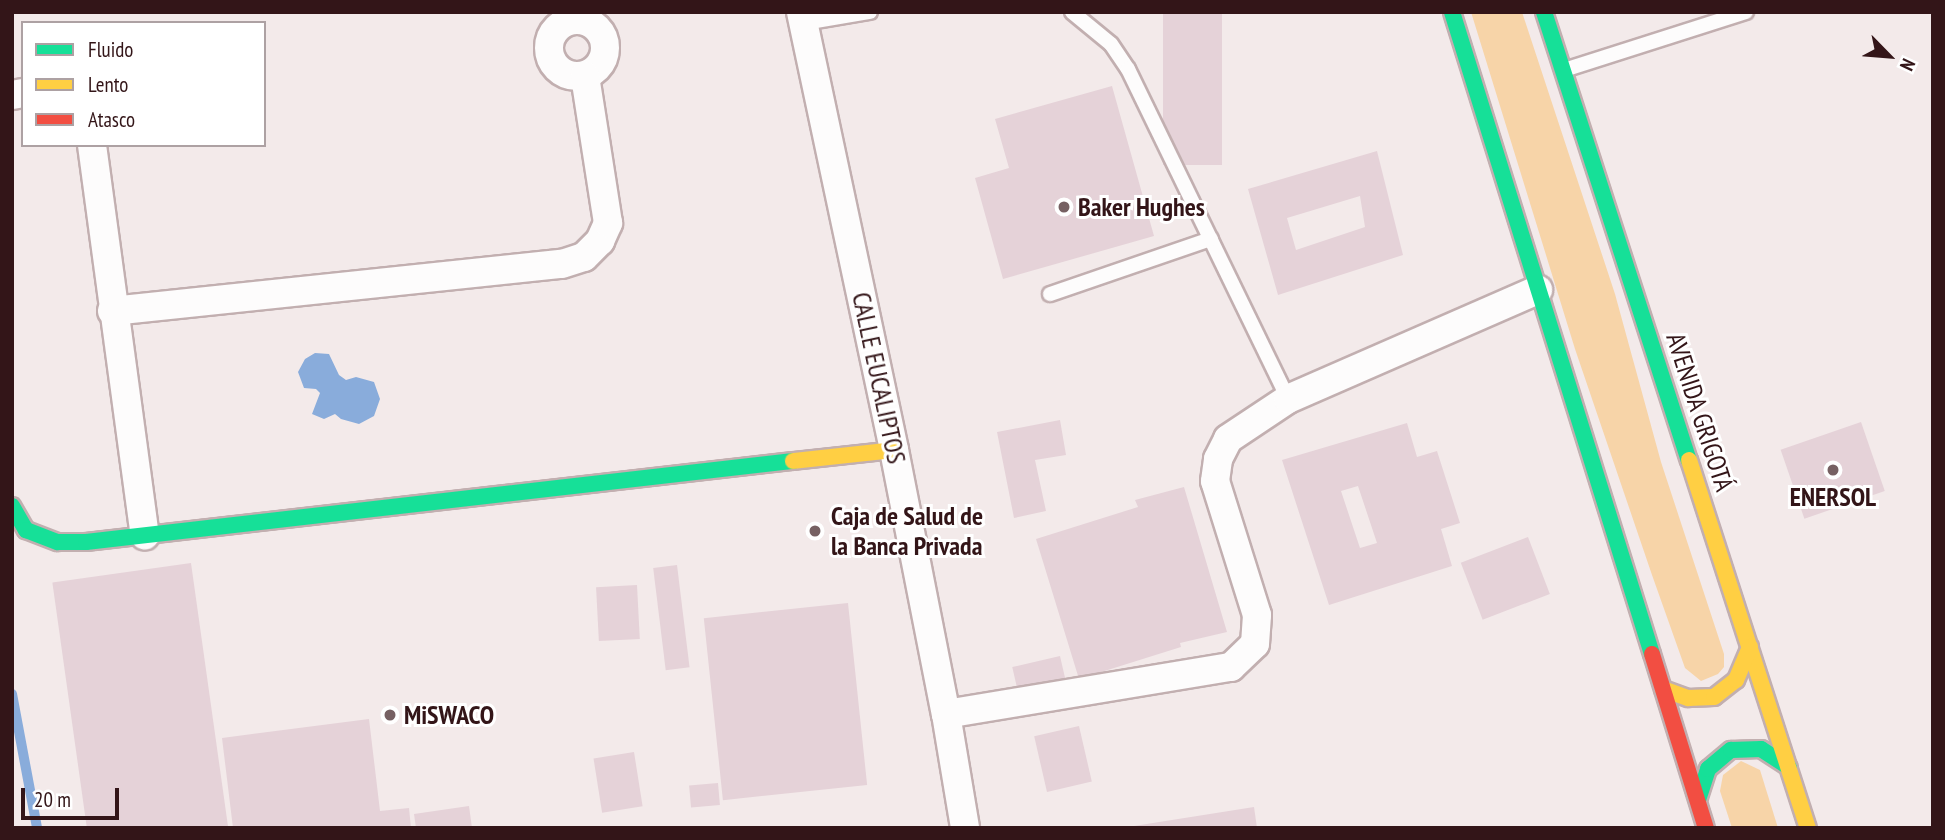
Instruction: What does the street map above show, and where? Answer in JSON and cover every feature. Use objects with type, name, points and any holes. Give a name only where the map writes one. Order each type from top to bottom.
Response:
[{"type":"main road","points":[[1451,12],[1706,828]]},
{"type":"main road","name":"AVENIDA GRIGOTÁ","points":[[1544,12],[1808,828]]},
{"type":"main road","points":[[12,506],[26,530],[58,542],[145,535],[894,450]]},
{"type":"main road","points":[[1663,690],[1688,698],[1714,697],[1736,680],[1750,648]]},
{"type":"main road","points":[[1698,800],[1708,769],[1731,750],[1761,749],[1789,767]]},
{"type":"street","name":"CALLE EUCALIPTOS","points":[[803,17],[894,450],[946,714],[965,828]]},
{"type":"street","points":[[112,312],[562,264],[584,257],[600,241],[608,223],[585,76]]},
{"type":"street","points":[[92,147],[112,312],[145,535]]},
{"type":"street","points":[[946,714],[1231,667],[1255,644],[1257,615],[1215,481],[1218,459],[1228,439],[1288,399],[1538,290]]},
{"type":"lane","points":[[803,17],[870,12]]},
{"type":"lane","points":[[1072,12],[1111,44],[1128,69],[1288,399]]},
{"type":"lane","points":[[1563,70],[1746,12]]},
{"type":"lane","points":[[1050,294],[1211,239]]},
{"type":"shaded area","points":[[1471,12],[1522,12],[1615,294],[1661,462],[1724,654],[1724,667],[1718,674],[1701,681],[1685,668],[1652,575],[1575,349]]},
{"type":"shaded area","points":[[1741,761],[1760,770],[1778,828],[1732,828],[1720,791],[1723,775]]},
{"type":"water","points":[[315,353],[329,354],[339,375],[346,380],[356,377],[374,382],[380,399],[374,416],[359,424],[341,419],[335,414],[324,419],[312,414],[320,393],[316,389],[304,388],[298,372],[305,359]]},
{"type":"building","points":[[1163,12],[1222,12],[1222,165],[1163,165]]},
{"type":"building","name":"Baker Hughes","points":[[1112,86],[1154,236],[1003,279],[975,178],[1009,168],[995,119]]},
{"type":"building","points":[[1377,151],[1403,255],[1278,295],[1248,189]],"holes":[[[1360,196],[1365,227],[1296,250],[1287,218]]]},
{"type":"building","points":[[1060,420],[1066,455],[1035,460],[1046,511],[1014,518],[997,432]]},
{"type":"building","name":"ENERSOL","points":[[1861,422],[1885,491],[1804,519],[1781,450]]},
{"type":"building","points":[[1407,423],[1417,457],[1437,451],[1460,523],[1441,529],[1452,566],[1329,605],[1282,460]],"holes":[[[1358,486],[1377,543],[1360,548],[1341,491]]]},
{"type":"building","points":[[1184,487],[1227,632],[1180,643],[1181,647],[1079,679],[1036,539],[1138,507],[1135,500]]},
{"type":"building","points":[[1528,537],[1550,594],[1483,620],[1461,563]]},
{"type":"building","points":[[191,563],[228,827],[87,828],[52,582]]},
{"type":"building","points":[[677,565],[690,667],[666,670],[653,568]]},
{"type":"building","points":[[637,585],[640,639],[599,641],[596,587]]},
{"type":"building","points":[[848,603],[867,785],[723,800],[704,618]]},
{"type":"building","points":[[1060,656],[1067,687],[1019,698],[1012,667]]},
{"type":"building","points":[[369,719],[380,811],[409,808],[411,828],[233,828],[222,738]]},
{"type":"building","points":[[1079,726],[1092,782],[1047,792],[1034,736]]},
{"type":"building","points":[[634,752],[643,806],[602,813],[594,758]]},
{"type":"building","points":[[718,783],[720,805],[691,807],[689,786]]},
{"type":"building","points":[[469,806],[472,828],[416,828],[414,814]]},
{"type":"building","points":[[1254,807],[1257,828],[1134,828],[1134,826]]},
{"type":"waterway","points":[[12,694],[37,828]]},
{"type":"traffic: fast","points":[[1452,12],[1652,654]]},
{"type":"traffic: fast","points":[[1544,12],[1689,460]]},
{"type":"traffic: fast","points":[[12,506],[26,530],[58,542],[86,542],[793,461]]},
{"type":"traffic: fast","points":[[1698,800],[1708,769],[1731,750],[1761,749],[1789,767]]},
{"type":"traffic: slow","points":[[793,461],[894,450]]},
{"type":"traffic: slow","points":[[1689,460],[1808,828]]},
{"type":"traffic: slow","points":[[1663,689],[1688,698],[1714,697],[1736,680],[1750,647]]},
{"type":"traffic: jam","points":[[1652,654],[1706,828]]},
{"type":"place","name":"Baker Hughes","points":[[1064,207]]},
{"type":"place","name":"ENERSOL","points":[[1833,470]]},
{"type":"place","name":"Caja de Salud de la Banca Privada","points":[[815,531]]},
{"type":"place","name":"MiSWACO","points":[[390,715]]}]
